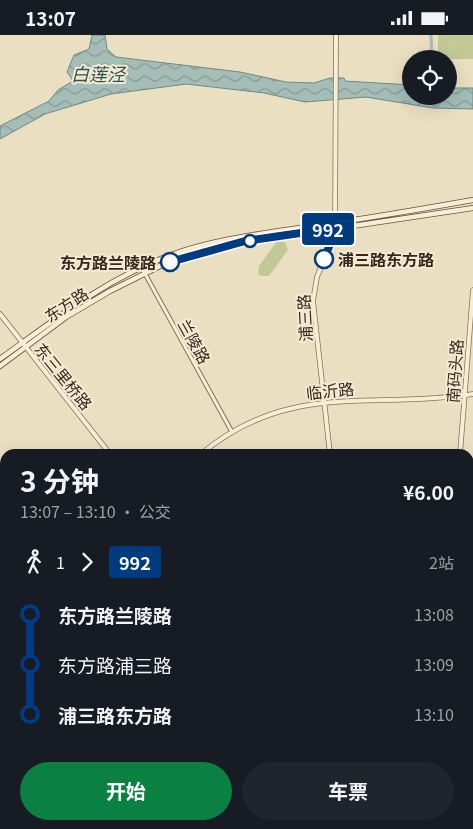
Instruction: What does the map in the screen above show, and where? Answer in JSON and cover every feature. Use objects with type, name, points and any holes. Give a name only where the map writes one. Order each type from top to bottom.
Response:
[{"type":"main road","name":"东方路","points":[[0,359],[66,317],[145,277],[166,263],[245,241],[473,201]]},
{"type":"main road","name":"东方路","points":[[0,366],[56,317],[141,268],[202,245],[244,236],[473,208]]},
{"type":"street","name":"浦三路","points":[[330,449],[326,402],[313,301],[317,277],[335,232],[336,35]]},
{"type":"street","name":"兰陵路","points":[[138,261],[145,277],[232,432]]},
{"type":"street","name":"南码头路","points":[[460,449],[473,290]]},
{"type":"street","name":"东三里桥路","points":[[0,313],[23,345],[106,449]]},
{"type":"street","name":"临沂路","points":[[208,449],[232,432],[279,411],[326,402],[473,394]]},
{"type":"green space","points":[[438,35],[473,35],[473,59],[457,59],[457,50],[438,50]]},
{"type":"green space","points":[[277,241],[285,242],[288,250],[269,276],[261,276],[258,274],[259,266]]},
{"type":"water","name":"白莲泾","points":[[92,35],[105,35],[107,49],[116,57],[240,72],[286,82],[314,83],[330,78],[344,78],[345,81],[402,84],[402,103],[366,97],[305,102],[264,93],[186,84],[111,94],[45,114],[0,139],[0,126],[49,101],[58,90],[73,81],[67,72],[74,55],[89,49]]},
{"type":"water","points":[[457,88],[473,88],[473,109],[433,108],[415,105],[457,105]]},
{"type":"waterway","points":[[431,35],[432,50]]},
{"type":"bus line","name":"992","points":[[170,262],[245,241],[335,228],[324,259]]},
{"type":"place","name":"浦三路东方路","points":[[324,259]]},
{"type":"place","name":"东方路兰陵路","points":[[170,262]]}]
